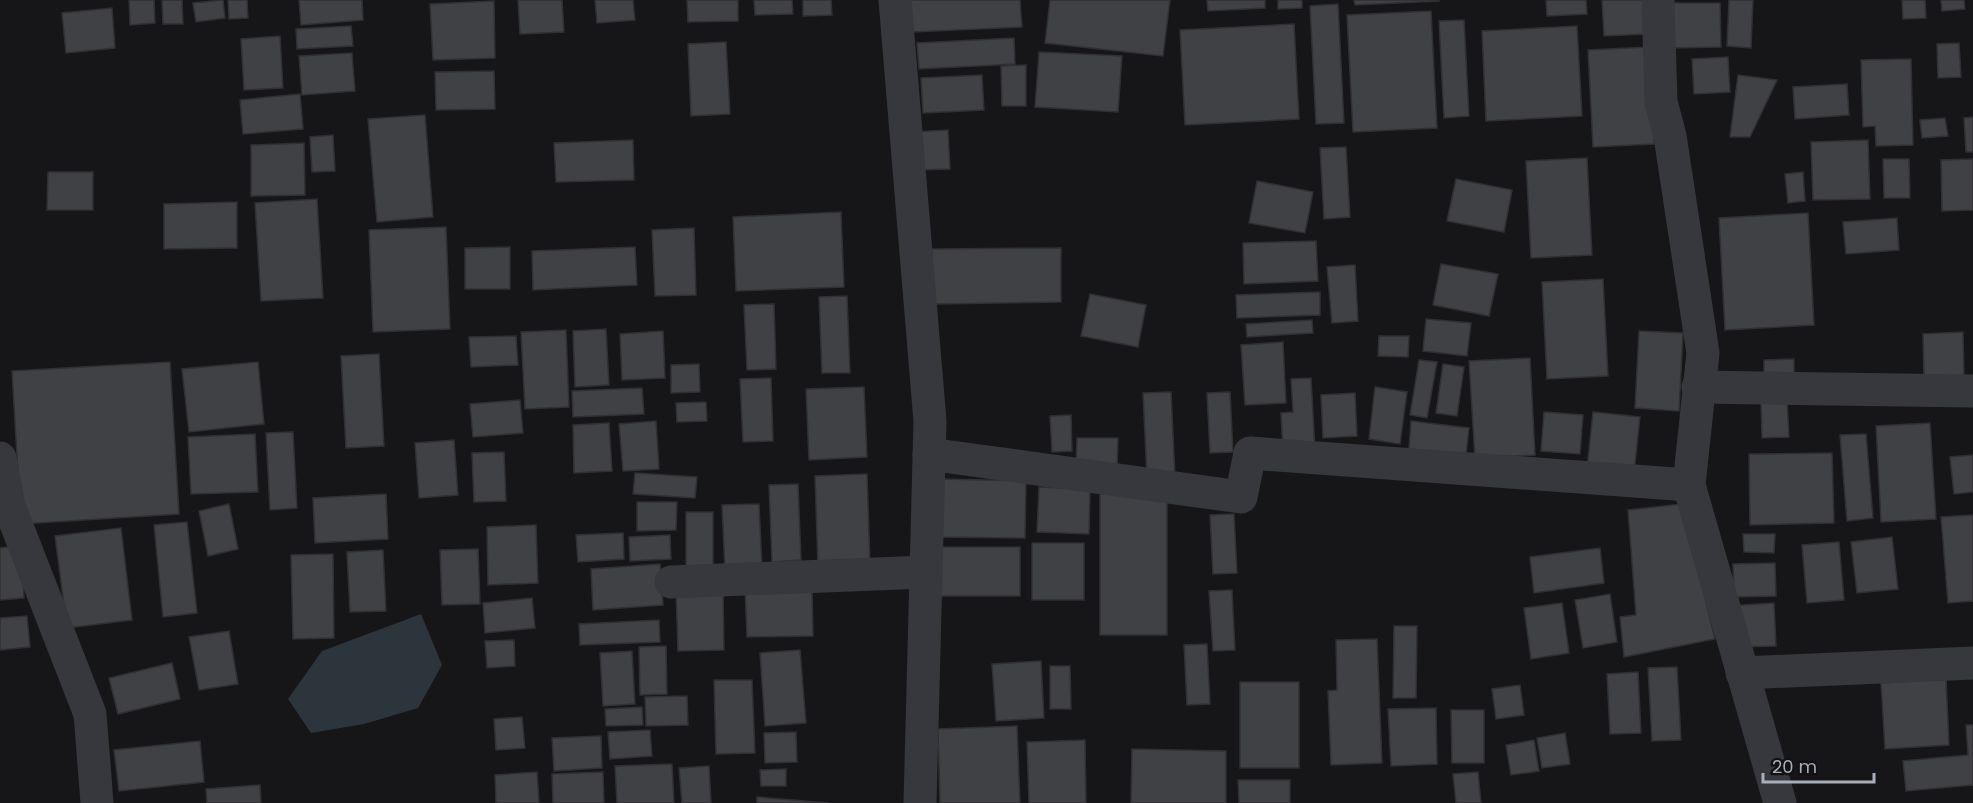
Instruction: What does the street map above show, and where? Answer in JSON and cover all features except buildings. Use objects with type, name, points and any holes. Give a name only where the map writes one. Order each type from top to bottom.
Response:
[{"type":"street","points":[[895,0],[930,421],[920,803]]},
{"type":"street","points":[[1658,0],[1661,102],[1670,136],[1703,352],[1689,485],[1780,803]]},
{"type":"street","points":[[1698,387],[1973,391]]},
{"type":"street","points":[[929,454],[1241,497],[1250,453],[1689,485]]},
{"type":"street","points":[[0,458],[9,506],[90,714],[97,803]]},
{"type":"street","points":[[672,582],[926,572]]},
{"type":"street","points":[[1742,673],[1973,663]]},
{"type":"shaded area","points":[[421,614],[442,665],[418,708],[364,724],[311,733],[288,699],[322,651]]}]
